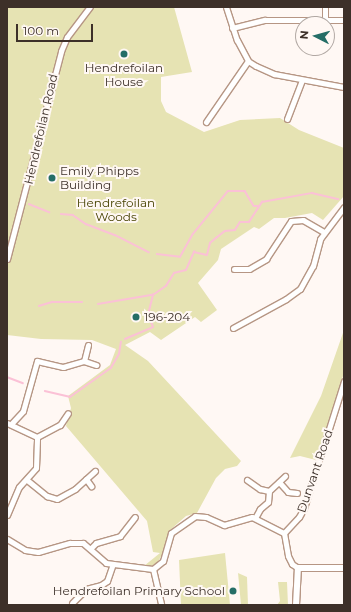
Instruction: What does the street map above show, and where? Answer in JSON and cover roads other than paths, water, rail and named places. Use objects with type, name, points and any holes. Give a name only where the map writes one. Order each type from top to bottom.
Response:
[{"type":"street","name":"Hendrefoilan Road","points":[[7,259],[60,51],[67,37],[90,7]]},
{"type":"street","points":[[226,7],[232,28],[248,61],[274,74],[344,87]]},
{"type":"street","points":[[232,28],[265,20],[295,20]]},
{"type":"street","points":[[206,122],[248,61]]},
{"type":"street","points":[[287,119],[302,80]]},
{"type":"street","points":[[233,328],[286,299],[300,289],[313,266],[317,248],[324,232],[344,207]]},
{"type":"street","points":[[234,269],[249,269],[266,259],[291,221],[303,220],[324,232]]},
{"type":"street","points":[[84,361],[88,345]]},
{"type":"street","points":[[68,417],[52,431],[37,437],[9,423],[23,411],[37,361],[63,367],[84,361],[96,365]]},
{"type":"street","name":"Dunvant Road","points":[[284,533],[299,517],[304,508],[344,381]]},
{"type":"street","points":[[7,515],[19,487],[27,480],[36,468],[37,437]]},
{"type":"street","points":[[27,480],[47,496],[58,499],[95,471]]},
{"type":"street","points":[[255,518],[260,509],[268,502],[269,491],[285,476]]},
{"type":"street","points":[[86,479],[91,486]]},
{"type":"street","points":[[247,480],[260,489],[269,491]]},
{"type":"street","points":[[279,482],[288,492],[297,493]]},
{"type":"street","points":[[7,539],[32,552],[46,551],[77,542],[91,548],[101,560],[113,564],[153,569],[162,561],[171,533],[195,516],[206,517],[224,525],[248,516],[284,533],[288,556],[292,564],[298,568],[344,568]]},
{"type":"street","points":[[91,548],[96,543],[120,536],[135,517]]},
{"type":"street","points":[[72,603],[86,589],[101,585],[107,581],[113,564]]},
{"type":"street","points":[[296,605],[298,568]]},
{"type":"street","points":[[153,569],[161,605]]},
{"type":"waterway","points":[[157,254],[180,257],[193,234],[228,191],[245,191],[254,206],[258,206]]},
{"type":"waterway","points":[[125,339],[153,327],[148,315],[153,295],[166,286],[174,273],[186,270],[194,252],[207,255],[210,243],[225,231],[235,230],[240,222],[249,222],[262,202],[312,193],[338,199]]},
{"type":"waterway","points":[[29,204],[49,212]]},
{"type":"waterway","points":[[61,214],[73,215],[86,224],[115,235],[149,252]]},
{"type":"waterway","points":[[98,304],[152,295]]},
{"type":"waterway","points":[[39,306],[52,302],[82,302]]},
{"type":"waterway","points":[[45,391],[70,397],[111,368],[119,354],[121,342]]},
{"type":"waterway","points":[[7,377],[23,383]]},
{"type":"place","name":"Hendrefoilan House","points":[[124,54]]},
{"type":"place","name":"Emily Phipps Building","points":[[52,178]]},
{"type":"place","name":"196-204","points":[[136,317]]},
{"type":"place","name":"Hendrefoilan Primary School","points":[[233,591]]},
{"type":"park label","name":"Hendrefoilan Woods","points":[[116,210]]}]
